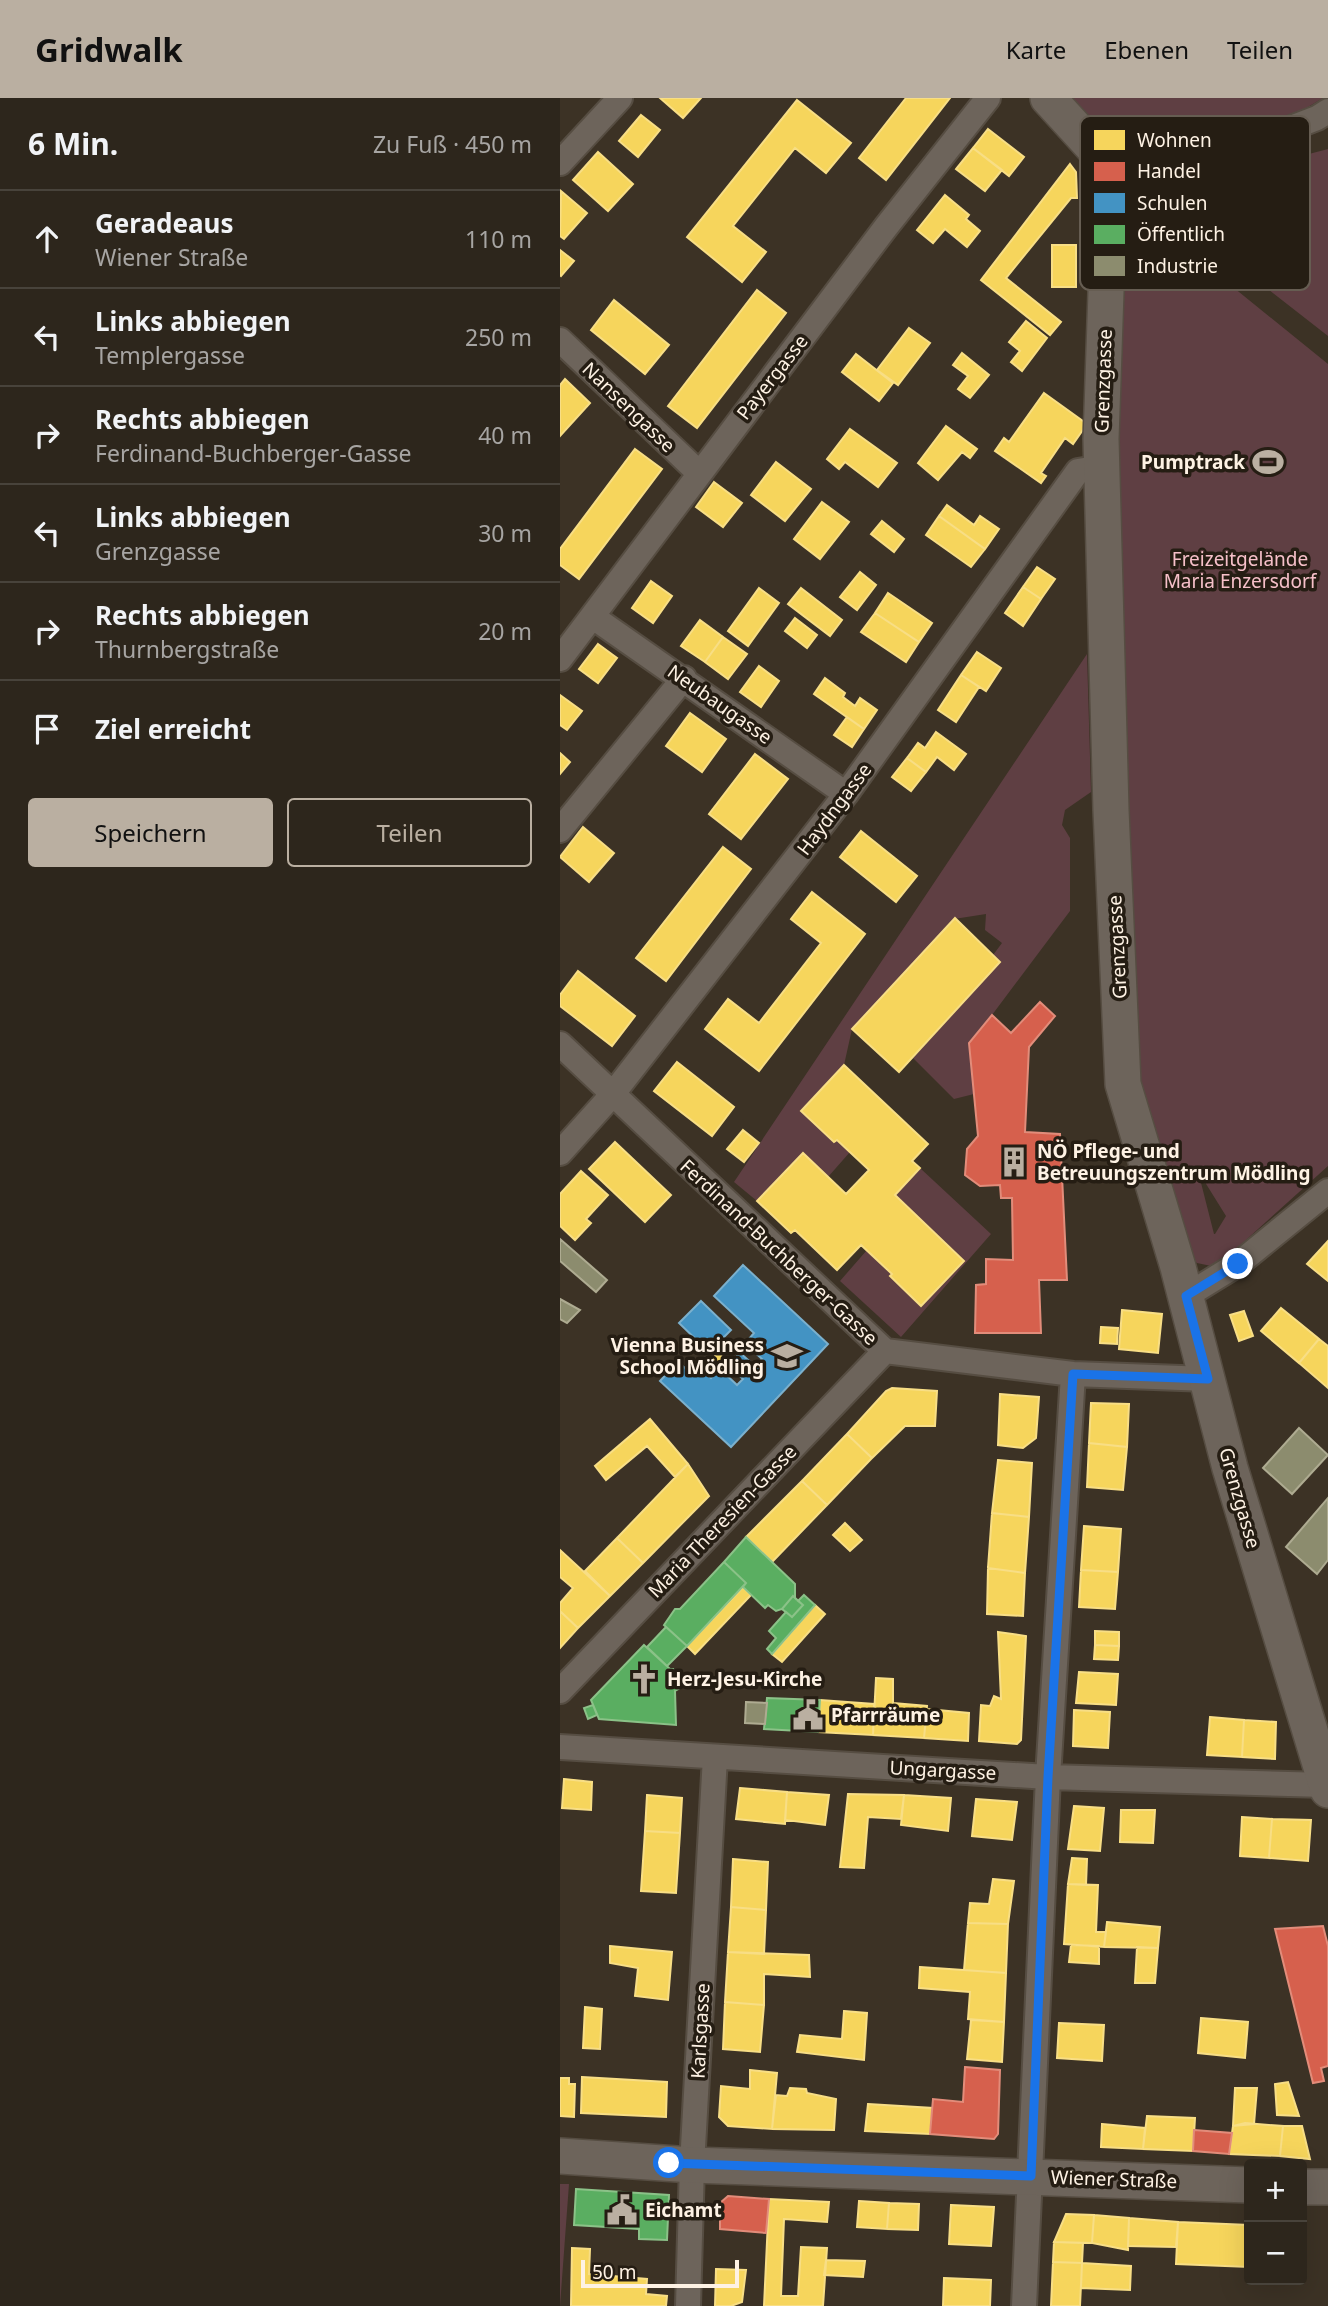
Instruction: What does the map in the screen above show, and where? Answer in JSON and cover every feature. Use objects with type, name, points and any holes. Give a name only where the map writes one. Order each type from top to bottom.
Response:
[{"type":"street","points":[[560,163],[620,98]]},
{"type":"street","name":"Payergasse","points":[[560,659],[886,227],[988,98]]},
{"type":"street","points":[[1048,98],[1080,133]]},
{"type":"street","points":[[1310,121],[1328,111]]},
{"type":"street","name":"Grenzgasse","points":[[1107,290],[1102,467],[1111,810],[1123,1084],[1186,1296],[1230,1468],[1327,1788]]},
{"type":"street","name":"Nansengasse","points":[[560,340],[699,473]]},
{"type":"street","name":"Haydngasse","points":[[560,1153],[612,1095],[846,794],[1078,471],[1102,467]]},
{"type":"street","name":"Neubaugasse","points":[[593,617],[684,678],[846,794]]},
{"type":"street","points":[[560,830],[684,678]]},
{"type":"street","name":"Ferdinand-Buchberger-Gasse","points":[[560,1044],[885,1350],[1073,1374],[1208,1379]]},
{"type":"street","points":[[1186,1296],[1238,1264],[1328,1191]]},
{"type":"street","name":"Maria Theresien-Gasse","points":[[560,1690],[885,1350]]},
{"type":"street","points":[[1024,2306],[1048,1777],[1073,1374]]},
{"type":"street","name":"Ungargasse","points":[[560,1747],[1048,1777],[1327,1788]]},
{"type":"street","name":"Karlsgasse","points":[[688,2306],[692,2165],[715,1756]]},
{"type":"street","name":"Wiener Straße","points":[[560,2156],[692,2165],[1244,2185]]},
{"type":"street","points":[[1307,2187],[1328,2187]]},
{"type":"green space","points":[[1070,98],[1323,98],[1290,116],[1085,116]]},
{"type":"green space","points":[[1328,149],[1328,336],[1269,290],[1310,290],[1310,154]]},
{"type":"green space","name":"Freizeitgelände Maria Enzersdorf","points":[[1114,290],[1237,290],[1328,364],[1328,1166],[1216,1267],[1197,1263],[1186,1255],[1131,1069]],"holes":[[[1198,1171],[1226,1216],[1214,1234]]]},
{"type":"green space","points":[[1087,654],[1091,792],[1065,810],[1062,825],[1070,838],[1070,911],[992,1015],[974,1094],[954,1099],[913,1058],[1000,962],[993,955],[1002,943],[985,930],[986,914],[954,919],[852,1029],[844,1065],[801,1110],[834,1142],[837,1140],[850,1152],[828,1177],[757,1201],[734,1182]]},
{"type":"green space","points":[[920,1168],[991,1234],[901,1337],[840,1281],[867,1250],[892,1274],[890,1277],[921,1306],[964,1261],[895,1195]]},
{"type":"green space","points":[[560,2184],[569,2184],[560,2306]]},
{"type":"building: Wohnen","points":[[660,98],[701,98],[683,118]]},
{"type":"building: Wohnen","points":[[906,98],[950,98],[886,180],[859,158]]},
{"type":"building: Wohnen","points":[[797,100],[851,143],[826,173],[795,148],[733,226],[766,252],[742,282],[687,237]]},
{"type":"building: Wohnen","points":[[641,115],[660,130],[638,157],[619,141]]},
{"type":"building: Wohnen","points":[[988,129],[1024,157],[1009,176],[973,148]]},
{"type":"building: Wohnen","points":[[973,148],[1002,170],[985,191],[956,169]]},
{"type":"building: Wohnen","points":[[598,152],[633,184],[608,211],[573,180]]},
{"type":"building: Wohnen","points":[[1070,164],[1076,172],[1077,198],[1071,198],[1006,278],[1061,322],[1050,335],[981,280]]},
{"type":"building: Wohnen","points":[[561,191],[587,213],[564,239],[560,236]]},
{"type":"building: Wohnen","points":[[945,195],[969,215],[966,219],[980,231],[967,247],[945,229],[933,243],[917,230]]},
{"type":"building: Wohnen","points":[[1052,245],[1076,245],[1076,287],[1052,287]]},
{"type":"building: Wohnen","points":[[560,250],[574,261],[561,276],[560,275]]},
{"type":"building: Wohnen","points":[[757,290],[786,313],[697,428],[668,406]]},
{"type":"building: Wohnen","points":[[614,300],[669,345],[645,374],[591,330]]},
{"type":"building: Wohnen","points":[[1026,321],[1047,338],[1022,371],[1011,362],[1020,351],[1009,342]]},
{"type":"building: Wohnen","points":[[909,328],[930,343],[898,385],[877,370]]},
{"type":"building: Wohnen","points":[[962,353],[989,375],[970,398],[958,389],[968,376],[953,365]]},
{"type":"building: Wohnen","points":[[856,354],[893,383],[879,401],[842,372]]},
{"type":"building: Wohnen","points":[[565,379],[590,403],[560,436],[560,385]]},
{"type":"building: Wohnen","points":[[1044,393],[1087,424],[1073,444],[1065,438],[1041,473],[1046,476],[1041,483],[995,451],[1004,438],[1009,442]]},
{"type":"building: Wohnen","points":[[946,426],[977,449],[970,458],[962,452],[938,480],[918,463]]},
{"type":"building: Wohnen","points":[[850,429],[897,463],[878,487],[845,462],[839,469],[827,459]]},
{"type":"building: Wohnen","points":[[635,449],[662,469],[579,579],[560,565],[560,549]]},
{"type":"building: Wohnen","points":[[776,462],[811,489],[785,521],[751,495]]},
{"type":"building: Wohnen","points":[[714,482],[742,503],[723,527],[696,507]]},
{"type":"building: Wohnen","points":[[822,502],[849,522],[820,559],[794,539]]},
{"type":"building: Wohnen","points":[[947,505],[974,525],[980,516],[999,529],[985,549],[939,516]]},
{"type":"building: Wohnen","points":[[939,516],[985,549],[971,567],[926,535]]},
{"type":"building: Wohnen","points":[[882,521],[904,539],[894,552],[871,534]]},
{"type":"building: Wohnen","points":[[1037,567],[1055,579],[1041,599],[1023,587]]},
{"type":"building: Wohnen","points":[[860,572],[876,585],[857,610],[840,597]]},
{"type":"building: Wohnen","points":[[651,581],[672,596],[653,623],[632,608]]},
{"type":"building: Wohnen","points":[[1023,587],[1041,599],[1023,626],[1005,613]]},
{"type":"building: Wohnen","points":[[759,588],[779,603],[748,646],[728,631]]},
{"type":"building: Wohnen","points":[[801,588],[842,620],[830,636],[788,604]]},
{"type":"building: Wohnen","points":[[888,593],[932,623],[919,642],[875,613]]},
{"type":"building: Wohnen","points":[[875,613],[919,642],[906,662],[861,632]]},
{"type":"building: Wohnen","points":[[795,618],[817,635],[807,648],[785,631]]},
{"type":"building: Wohnen","points":[[700,620],[723,637],[705,662],[681,646]]},
{"type":"building: Wohnen","points":[[723,637],[747,654],[728,679],[705,662]]},
{"type":"building: Wohnen","points":[[598,644],[617,658],[598,683],[579,669]]},
{"type":"building: Wohnen","points":[[977,652],[1001,668],[986,691],[961,675]]},
{"type":"building: Wohnen","points":[[759,666],[779,681],[761,707],[740,692]]},
{"type":"building: Wohnen","points":[[961,675],[979,687],[956,722],[938,710]]},
{"type":"building: Wohnen","points":[[825,678],[845,693],[843,697],[855,706],[860,698],[877,710],[864,729],[814,694]]},
{"type":"building: Wohnen","points":[[560,695],[582,711],[567,730],[560,725]]},
{"type":"building: Wohnen","points":[[690,713],[726,739],[702,772],[666,746]]},
{"type":"building: Wohnen","points":[[847,717],[864,729],[852,747],[834,735]]},
{"type":"building: Wohnen","points":[[936,732],[966,754],[954,770],[937,757],[926,772],[907,758],[918,743],[925,748]]},
{"type":"building: Wohnen","points":[[560,753],[570,762],[560,774]]},
{"type":"building: Wohnen","points":[[755,754],[788,779],[741,839],[709,814]]},
{"type":"building: Wohnen","points":[[907,758],[926,772],[911,791],[892,777]]},
{"type":"building: Wohnen","points":[[583,827],[614,853],[589,882],[560,857]]},
{"type":"building: Wohnen","points":[[861,831],[917,876],[896,902],[840,857]]},
{"type":"building: Wohnen","points":[[723,847],[751,869],[666,981],[636,958]]},
{"type":"building: Wohnen","points":[[812,892],[865,934],[759,1071],[705,1029],[728,999],[759,1023],[821,943],[791,919]]},
{"type":"building: Wohnen","points":[[955,918],[1000,962],[899,1072],[852,1029]]},
{"type":"building: Wohnen","points":[[578,971],[635,1016],[612,1046],[560,1006],[560,995]]},
{"type":"building: Wohnen","points":[[677,1062],[734,1107],[712,1136],[654,1091]]},
{"type":"building: Wohnen","points":[[844,1065],[928,1144],[912,1161],[920,1168],[895,1195],[964,1261],[921,1306],[861,1245],[837,1270],[795,1230],[791,1233],[757,1201],[803,1153],[846,1194],[869,1170],[801,1111]]},
{"type":"building: Wohnen","points":[[743,1130],[759,1143],[744,1162],[727,1149]]},
{"type":"building: Wohnen","points":[[615,1142],[671,1195],[645,1222],[589,1169]]},
{"type":"building: Wohnen","points":[[581,1171],[608,1195],[586,1219],[591,1223],[575,1240],[560,1226],[560,1194]]},
{"type":"building: Wohnen","points":[[1328,1241],[1328,1281],[1307,1264]]},
{"type":"building: Wohnen","points":[[1281,1308],[1319,1339],[1299,1363],[1261,1331]]},
{"type":"building: Wohnen","points":[[1122,1310],[1162,1314],[1158,1353],[1119,1349]]},
{"type":"building: Wohnen","points":[[1244,1311],[1253,1336],[1239,1341],[1230,1315]]},
{"type":"building: Wohnen","points":[[1101,1327],[1118,1328],[1117,1344],[1100,1343]]},
{"type":"building: Wohnen","points":[[1319,1339],[1328,1346],[1328,1388],[1299,1363]]},
{"type":"building: Wohnen","points":[[718,1353],[727,1361],[711,1378],[703,1370]]},
{"type":"building: Wohnen","points":[[892,1388],[937,1391],[935,1426],[905,1426],[872,1458],[847,1434],[886,1391]]},
{"type":"building: Wohnen","points":[[1000,1394],[1039,1397],[1036,1438],[1023,1448],[998,1445]]},
{"type":"building: Wohnen","points":[[1091,1403],[1129,1404],[1127,1447],[1089,1443]]},
{"type":"building: Wohnen","points":[[650,1419],[688,1464],[675,1477],[647,1446],[606,1480],[595,1466]]},
{"type":"building: Wohnen","points":[[847,1434],[872,1458],[827,1505],[802,1481]]},
{"type":"building: Wohnen","points":[[1089,1443],[1127,1447],[1123,1490],[1087,1487]]},
{"type":"building: Wohnen","points":[[998,1460],[1032,1463],[1029,1517],[992,1513]]},
{"type":"building: Wohnen","points":[[688,1464],[709,1496],[643,1563],[617,1538]]},
{"type":"building: Wohnen","points":[[802,1481],[827,1505],[772,1562],[746,1537]]},
{"type":"building: Wohnen","points":[[992,1513],[1029,1517],[1025,1573],[988,1568]]},
{"type":"building: Wohnen","points":[[845,1523],[862,1540],[850,1551],[833,1535]]},
{"type":"building: Wohnen","points":[[1084,1526],[1121,1529],[1118,1572],[1081,1570]]},
{"type":"building: Wohnen","points":[[617,1538],[643,1563],[610,1596],[585,1571]]},
{"type":"building: Wohnen","points":[[560,1550],[610,1596],[578,1628],[560,1611],[560,1603],[573,1588],[560,1577]]},
{"type":"building: Wohnen","points":[[988,1568],[1025,1573],[1023,1616],[987,1614]]},
{"type":"building: Wohnen","points":[[1081,1570],[1118,1572],[1115,1609],[1079,1607]]},
{"type":"building: Wohnen","points":[[743,1587],[751,1595],[695,1654],[687,1646]]},
{"type":"building: Wohnen","points":[[815,1605],[825,1614],[782,1662],[772,1654]]},
{"type":"building: Wohnen","points":[[560,1611],[578,1628],[560,1648]]},
{"type":"building: Wohnen","points":[[1095,1631],[1119,1632],[1119,1646],[1095,1645]]},
{"type":"building: Wohnen","points":[[998,1632],[1026,1636],[1021,1740],[1017,1744],[979,1741],[981,1705],[990,1706],[994,1696],[1001,1699]]},
{"type":"building: Wohnen","points":[[1095,1645],[1119,1646],[1118,1660],[1094,1659]]},
{"type":"building: Wohnen","points":[[1079,1672],[1118,1674],[1116,1705],[1076,1703]]},
{"type":"building: Wohnen","points":[[876,1678],[893,1679],[893,1703],[927,1706],[924,1738],[873,1735]]},
{"type":"building: Wohnen","points":[[820,1700],[874,1704],[873,1735],[818,1732]]},
{"type":"building: Wohnen","points":[[927,1709],[969,1713],[968,1741],[924,1738]]},
{"type":"building: Wohnen","points":[[1074,1710],[1110,1712],[1108,1748],[1073,1746]]},
{"type":"building: Wohnen","points":[[1210,1717],[1244,1720],[1242,1757],[1207,1755]]},
{"type":"building: Wohnen","points":[[1244,1720],[1276,1722],[1275,1759],[1242,1757]]},
{"type":"building: Wohnen","points":[[564,1779],[592,1782],[591,1810],[562,1808]]},
{"type":"building: Wohnen","points":[[740,1788],[787,1792],[785,1824],[736,1819]]},
{"type":"building: Wohnen","points":[[787,1792],[829,1795],[825,1825],[785,1820]]},
{"type":"building: Wohnen","points":[[848,1794],[904,1795],[901,1819],[868,1817],[864,1868],[840,1867]]},
{"type":"building: Wohnen","points":[[647,1795],[682,1798],[680,1833],[645,1831]]},
{"type":"building: Wohnen","points":[[904,1795],[951,1798],[948,1831],[901,1825]]},
{"type":"building: Wohnen","points":[[976,1799],[1017,1802],[1012,1840],[972,1836]]},
{"type":"building: Wohnen","points":[[1074,1806],[1104,1808],[1100,1851],[1068,1849]]},
{"type":"building: Wohnen","points":[[1121,1810],[1155,1810],[1153,1843],[1120,1842]]},
{"type":"building: Wohnen","points":[[1242,1817],[1272,1819],[1269,1858],[1240,1856]]},
{"type":"building: Wohnen","points":[[1272,1819],[1311,1820],[1308,1861],[1269,1858]]},
{"type":"building: Wohnen","points":[[645,1831],[680,1833],[676,1893],[641,1891]]},
{"type":"building: Wohnen","points":[[1072,1858],[1087,1859],[1086,1885],[1068,1884]]},
{"type":"building: Wohnen","points":[[733,1859],[768,1862],[766,1910],[731,1907]]},
{"type":"building: Wohnen","points":[[993,1879],[1014,1881],[1008,1924],[968,1923],[970,1903],[989,1904]]},
{"type":"building: Wohnen","points":[[1068,1884],[1098,1885],[1096,1932],[1106,1932],[1104,1947],[1064,1944]]},
{"type":"building: Wohnen","points":[[731,1907],[766,1910],[764,1954],[728,1952]]},
{"type":"building: Wohnen","points":[[1107,1922],[1160,1927],[1158,1948],[1104,1947]]},
{"type":"building: Wohnen","points":[[968,1923],[1008,1924],[1006,1973],[964,1970]]},
{"type":"building: Wohnen","points":[[1071,1945],[1099,1946],[1099,1964],[1069,1962]]},
{"type":"building: Wohnen","points":[[610,1946],[672,1952],[668,2000],[635,1996],[638,1968],[610,1963]]},
{"type":"building: Wohnen","points":[[1137,1947],[1158,1948],[1155,1983],[1135,1983]]},
{"type":"building: Wohnen","points":[[728,1952],[809,1955],[810,1977],[764,1974],[764,2005],[725,2002]]},
{"type":"building: Wohnen","points":[[920,1967],[1006,1973],[1004,2022],[968,2019],[970,1992],[919,1988]]},
{"type":"building: Wohnen","points":[[725,2002],[764,2005],[760,2052],[723,2049]]},
{"type":"building: Wohnen","points":[[585,2007],[602,2009],[600,2049],[583,2048]]},
{"type":"building: Wohnen","points":[[844,2011],[867,2013],[864,2060],[797,2052],[800,2035],[842,2039]]},
{"type":"building: Wohnen","points":[[1201,2018],[1248,2022],[1245,2058],[1198,2053]]},
{"type":"building: Wohnen","points":[[971,2020],[1004,2022],[1002,2062],[967,2059]]},
{"type":"building: Wohnen","points":[[1059,2023],[1104,2025],[1102,2061],[1057,2058]]},
{"type":"building: Wohnen","points":[[750,2070],[777,2073],[772,2129],[728,2126],[719,2117],[721,2086],[750,2089]]},
{"type":"building: Wohnen","points":[[582,2077],[667,2082],[666,2117],[581,2113]]},
{"type":"building: Wohnen","points":[[560,2078],[569,2078],[569,2084],[575,2084],[574,2117],[560,2116]]},
{"type":"building: Wohnen","points":[[1288,2082],[1299,2116],[1277,2115],[1275,2084]]},
{"type":"building: Wohnen","points":[[790,2088],[806,2089],[807,2093],[836,2099],[834,2130],[772,2129],[776,2095],[787,2096]]},
{"type":"building: Wohnen","points":[[1235,2088],[1257,2088],[1254,2124],[1233,2126]]},
{"type":"building: Wohnen","points":[[868,2104],[933,2108],[930,2134],[865,2131]]},
{"type":"building: Wohnen","points":[[1147,2116],[1195,2118],[1193,2151],[1143,2149]]},
{"type":"building: Wohnen","points":[[1245,2123],[1283,2126],[1280,2156],[1229,2154],[1233,2126]]},
{"type":"building: Wohnen","points":[[1102,2124],[1145,2128],[1143,2149],[1101,2147]]},
{"type":"building: Wohnen","points":[[1283,2126],[1302,2126],[1310,2159],[1280,2156]]},
{"type":"building: Wohnen","points":[[769,2199],[829,2202],[827,2222],[784,2219],[781,2296],[798,2296],[801,2247],[827,2248],[823,2306],[764,2306]]},
{"type":"building: Wohnen","points":[[859,2201],[889,2203],[887,2229],[857,2227]]},
{"type":"building: Wohnen","points":[[889,2203],[919,2204],[918,2230],[887,2229]]},
{"type":"building: Wohnen","points":[[951,2205],[994,2207],[991,2246],[949,2244]]},
{"type":"building: Wohnen","points":[[1066,2214],[1094,2215],[1092,2243],[1054,2242]]},
{"type":"building: Wohnen","points":[[1094,2215],[1129,2218],[1128,2250],[1092,2243]]},
{"type":"building: Wohnen","points":[[1129,2218],[1178,2222],[1176,2247],[1128,2246]]},
{"type":"building: Wohnen","points":[[1178,2222],[1244,2225],[1244,2267],[1176,2264]]},
{"type":"building: Wohnen","points":[[1054,2242],[1083,2243],[1082,2263],[1053,2262]]},
{"type":"building: Wohnen","points":[[572,2248],[590,2249],[589,2274],[647,2279],[646,2294],[667,2296],[666,2306],[571,2306]]},
{"type":"building: Wohnen","points":[[826,2260],[865,2261],[863,2277],[824,2275]]},
{"type":"building: Wohnen","points":[[1053,2262],[1082,2263],[1080,2306],[1051,2306]]},
{"type":"building: Wohnen","points":[[1082,2263],[1131,2266],[1130,2290],[1081,2288]]},
{"type":"building: Wohnen","points":[[716,2269],[746,2270],[742,2302],[731,2306],[715,2306]]},
{"type":"building: Wohnen","points":[[944,2278],[991,2280],[990,2306],[943,2306]]},
{"type":"building: Handel","name":"NÖ Pflege- und Betreuungszentrum Mödling","points":[[1040,1002],[1055,1016],[1029,1047],[1025,1132],[1060,1134],[1067,1280],[1039,1280],[1041,1333],[975,1333],[976,1285],[986,1284],[986,1259],[1013,1260],[1012,1198],[1001,1198],[1000,1185],[980,1186],[965,1175],[967,1149],[978,1136],[969,1043],[992,1015],[1011,1033]]},
{"type":"building: Handel","points":[[1323,1926],[1328,1946],[1328,2066],[1321,2068],[1324,2081],[1313,2083],[1275,1929]]},
{"type":"building: Handel","points":[[965,2067],[1000,2070],[998,2134],[994,2139],[930,2134],[933,2099],[963,2102]]},
{"type":"building: Handel","points":[[1194,2130],[1232,2133],[1229,2154],[1193,2151]]},
{"type":"building: Handel","points":[[728,2196],[769,2199],[766,2233],[720,2229],[720,2203]]},
{"type":"building: Schulen","name":"Vienna Business School Mödling","points":[[743,1265],[828,1344],[731,1447],[660,1381],[678,1362],[692,1374],[699,1366],[711,1378],[720,1369],[737,1385],[743,1379],[728,1366],[740,1353],[755,1366],[762,1359],[750,1348],[754,1344],[749,1339],[754,1333],[714,1296]]},
{"type":"building: Schulen","points":[[701,1301],[731,1330],[709,1352],[679,1323]]},
{"type":"building: Öffentlich","points":[[746,1537],[795,1584],[795,1598],[793,1596],[782,1609],[776,1611],[768,1605],[765,1608],[743,1587],[746,1583],[724,1562]]},
{"type":"building: Öffentlich","points":[[724,1562],[746,1583],[687,1646],[664,1625],[675,1609],[680,1609]]},
{"type":"building: Öffentlich","points":[[804,1595],[815,1605],[772,1654],[767,1649],[776,1638],[769,1631],[786,1612],[792,1617],[803,1605],[798,1601]]},
{"type":"building: Öffentlich","points":[[793,1596],[803,1605],[792,1617],[782,1609]]},
{"type":"building: Öffentlich","points":[[666,1627],[687,1646],[667,1666],[647,1647]]},
{"type":"building: Öffentlich","name":"Herz-Jesu-Kirche","points":[[644,1645],[673,1669],[680,1688],[675,1691],[676,1725],[599,1719],[591,1700]]},
{"type":"building: Öffentlich","points":[[767,1698],[820,1700],[818,1732],[764,1729]]},
{"type":"building: Öffentlich","points":[[593,1705],[597,1715],[588,1719],[584,1708]]},
{"type":"building: Öffentlich","name":"Eichamt","points":[[576,2189],[669,2195],[667,2240],[639,2239],[639,2229],[574,2225]]},
{"type":"building: Industrie","points":[[560,1239],[607,1280],[596,1292],[560,1261]]},
{"type":"building: Industrie","points":[[560,1299],[580,1310],[567,1323],[560,1319]]},
{"type":"building: Industrie","points":[[1299,1428],[1328,1455],[1292,1494],[1263,1468]]},
{"type":"building: Industrie","points":[[1328,1498],[1328,1560],[1317,1574],[1286,1547]]},
{"type":"building: Industrie","points":[[746,1702],[767,1703],[765,1724],[745,1723]]},
{"type":"place","name":"Pumptrack","points":[[1268,462]]},
{"type":"place","name":"NÖ Pflege- und Betreuungszentrum Mödling","points":[[1014,1162]]},
{"type":"place","name":"Vienna Business School Mödling","points":[[787,1356]]},
{"type":"place","name":"Herz-Jesu-Kirche","points":[[644,1679]]},
{"type":"place","name":"Pfarrräume","points":[[808,1715]]},
{"type":"place","name":"Eichamt","points":[[622,2210]]},
{"type":"route","points":[[669,2163],[1031,2176],[1048,1777],[1073,1374],[1208,1379],[1186,1296],[1238,1264]]}]
